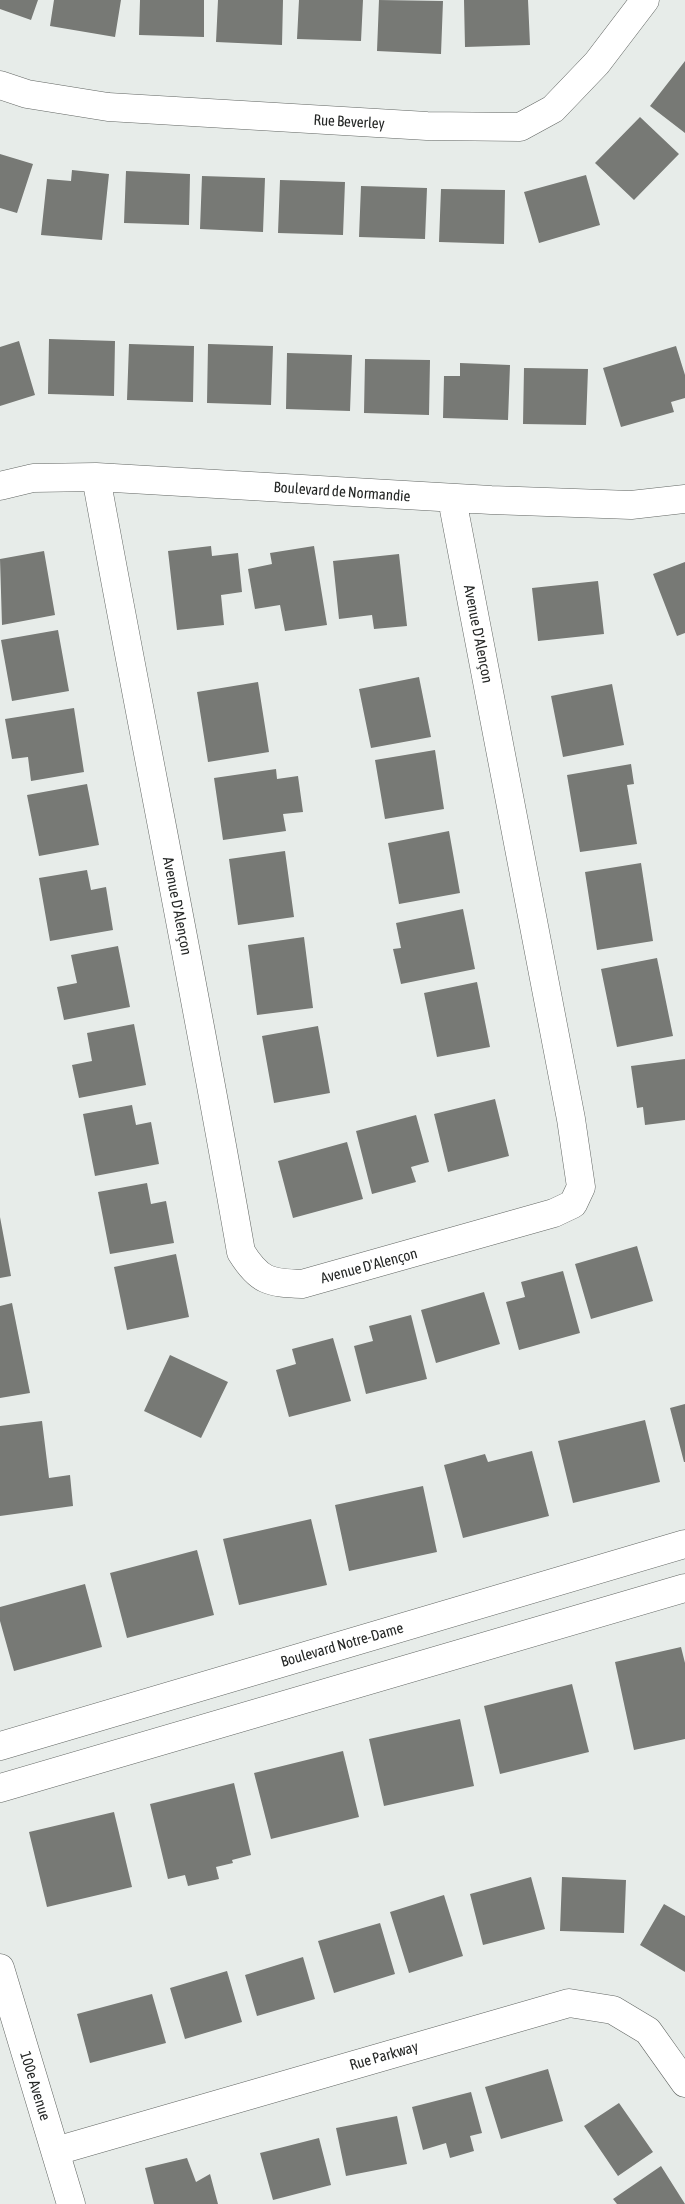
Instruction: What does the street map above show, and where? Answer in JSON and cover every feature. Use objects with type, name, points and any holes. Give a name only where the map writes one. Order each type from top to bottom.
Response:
[{"type":"street","name":"Rue Beverley","points":[[0,85],[27,94],[108,107],[426,126],[520,127],[554,109],[597,63],[645,0]]},
{"type":"street","name":"Boulevard de Normandie","points":[[0,486],[32,478],[96,476],[452,498],[631,505],[685,499]]},
{"type":"street","name":"Avenue D'Alençon","points":[[96,476],[140,718],[242,1252],[253,1271],[270,1280],[285,1283],[302,1284],[554,1213],[573,1204],[581,1188],[571,1119],[452,498]]},
{"type":"street","name":"Boulevard Notre-Dame","points":[[0,1746],[685,1544]]},
{"type":"street","points":[[0,1788],[685,1588]]},
{"type":"street","name":"100e Avenue","points":[[0,1968],[71,2204]]},
{"type":"street","name":"Rue Parkway","points":[[56,2151],[569,2002],[613,2010],[648,2031],[685,2083]]},
{"type":"building","points":[[0,0],[38,0],[31,20],[0,9]]},
{"type":"building","points":[[54,0],[121,0],[115,37],[50,26]]},
{"type":"building","points":[[140,0],[204,0],[204,37],[139,35]]},
{"type":"building","points":[[218,0],[283,0],[282,45],[216,42]]},
{"type":"building","points":[[299,0],[363,0],[361,41],[297,39]]},
{"type":"building","points":[[379,0],[443,1],[441,54],[377,51]]},
{"type":"building","points":[[464,0],[528,0],[530,45],[465,47]]},
{"type":"building","points":[[685,61],[685,133],[650,106]]},
{"type":"building","points":[[640,117],[679,154],[634,200],[595,163]]},
{"type":"building","points":[[0,154],[33,164],[17,213],[0,208]]},
{"type":"building","points":[[72,170],[109,174],[102,240],[41,235],[47,179],[71,181]]},
{"type":"building","points":[[126,171],[190,174],[189,225],[124,223]]},
{"type":"building","points":[[586,175],[600,225],[539,243],[524,192]]},
{"type":"building","points":[[202,176],[265,178],[263,232],[200,229]]},
{"type":"building","points":[[280,180],[345,182],[343,235],[278,233]]},
{"type":"building","points":[[361,186],[427,188],[425,239],[359,237]]},
{"type":"building","points":[[441,189],[505,190],[504,244],[439,242]]},
{"type":"building","points":[[49,339],[115,341],[114,396],[48,394]]},
{"type":"building","points":[[19,341],[35,395],[0,406],[0,347]]},
{"type":"building","points":[[129,344],[194,346],[193,402],[127,400]]},
{"type":"building","points":[[208,344],[273,346],[271,405],[207,403]]},
{"type":"building","points":[[676,346],[685,375],[685,398],[671,402],[674,412],[621,427],[603,368]]},
{"type":"building","points":[[287,353],[352,355],[350,411],[286,409]]},
{"type":"building","points":[[365,359],[430,360],[429,415],[364,413]]},
{"type":"building","points":[[460,363],[510,365],[508,420],[443,418],[444,376],[460,376]]},
{"type":"building","points":[[524,368],[588,369],[586,425],[523,424]]},
{"type":"building","points":[[211,546],[212,556],[238,553],[242,592],[221,595],[224,625],[177,630],[168,551]]},
{"type":"building","points":[[314,546],[327,625],[285,631],[280,605],[255,609],[248,569],[272,564],[270,553]]},
{"type":"building","points":[[44,551],[55,615],[2,625],[0,559]]},
{"type":"building","points":[[399,554],[407,626],[374,629],[372,615],[339,619],[333,561]]},
{"type":"building","points":[[685,562],[685,633],[677,636],[653,574]]},
{"type":"building","points":[[598,581],[604,634],[538,641],[532,588]]},
{"type":"building","points":[[58,630],[69,691],[12,701],[1,640]]},
{"type":"building","points":[[419,677],[431,737],[371,748],[359,689]]},
{"type":"building","points":[[258,682],[269,752],[208,762],[197,692]]},
{"type":"building","points":[[612,684],[624,745],[563,757],[551,696]]},
{"type":"building","points":[[74,708],[84,772],[31,781],[28,757],[12,759],[5,719]]},
{"type":"building","points":[[435,750],[444,809],[385,819],[375,760]]},
{"type":"building","points":[[631,764],[634,784],[627,785],[637,844],[580,852],[567,775]]},
{"type":"building","points":[[276,769],[277,779],[298,776],[303,812],[283,814],[286,831],[223,840],[214,778]]},
{"type":"building","points":[[87,784],[99,845],[39,856],[27,795]]},
{"type":"building","points":[[449,831],[460,893],[399,904],[388,843]]},
{"type":"building","points":[[285,851],[294,917],[238,925],[229,859]]},
{"type":"building","points":[[641,863],[653,941],[597,950],[585,872]]},
{"type":"building","points":[[87,870],[91,890],[106,887],[113,930],[50,941],[39,878]]},
{"type":"building","points":[[463,909],[475,969],[401,984],[393,949],[401,948],[396,923]]},
{"type":"building","points":[[304,937],[313,1008],[257,1015],[248,945]]},
{"type":"building","points":[[118,946],[130,1007],[64,1020],[57,987],[77,983],[71,955]]},
{"type":"building","points":[[657,958],[673,1036],[617,1047],[601,969]]},
{"type":"building","points":[[477,982],[490,1047],[437,1057],[424,993]]},
{"type":"building","points":[[134,1024],[146,1085],[79,1098],[72,1065],[92,1061],[87,1033]]},
{"type":"building","points":[[318,1026],[330,1093],[274,1103],[262,1036]]},
{"type":"building","points":[[685,1059],[685,1120],[645,1125],[643,1107],[637,1108],[631,1066]]},
{"type":"building","points":[[495,1099],[509,1156],[448,1172],[434,1114]]},
{"type":"building","points":[[132,1105],[136,1125],[151,1122],[159,1164],[95,1176],[83,1114]]},
{"type":"building","points":[[416,1115],[429,1162],[411,1167],[416,1182],[372,1194],[356,1131]]},
{"type":"building","points":[[347,1142],[363,1199],[293,1218],[278,1161]]},
{"type":"building","points":[[147,1183],[151,1204],[166,1201],[174,1243],[110,1254],[98,1192]]},
{"type":"building","points":[[0,1217],[11,1276],[0,1278]]},
{"type":"building","points":[[637,1246],[653,1301],[591,1319],[575,1264]]},
{"type":"building","points":[[176,1254],[189,1317],[127,1330],[114,1267]]},
{"type":"building","points":[[563,1271],[580,1333],[519,1350],[506,1302],[525,1297],[521,1282]]},
{"type":"building","points":[[484,1292],[500,1344],[436,1363],[421,1310]]},
{"type":"building","points":[[12,1303],[30,1393],[0,1398],[0,1306]]},
{"type":"building","points":[[411,1315],[427,1379],[366,1394],[354,1346],[373,1341],[369,1326]]},
{"type":"building","points":[[333,1338],[351,1401],[289,1417],[276,1370],[296,1364],[292,1349]]},
{"type":"building","points":[[170,1355],[228,1382],[201,1438],[144,1411]]},
{"type":"building","points":[[685,1404],[685,1462],[684,1462],[670,1408]]},
{"type":"building","points":[[645,1420],[660,1482],[573,1503],[558,1441]]},
{"type":"building","points":[[42,1421],[49,1478],[70,1475],[73,1506],[0,1516],[0,1426]]},
{"type":"building","points":[[532,1451],[549,1516],[463,1538],[444,1465],[485,1454],[488,1462]]},
{"type":"building","points":[[423,1486],[437,1552],[349,1571],[335,1505]]},
{"type":"building","points":[[311,1519],[327,1585],[239,1605],[223,1539]]},
{"type":"building","points":[[197,1550],[214,1615],[127,1638],[110,1573]]},
{"type":"building","points":[[85,1584],[102,1647],[14,1671],[0,1621],[0,1607]]},
{"type":"building","points":[[681,1647],[685,1663],[685,1739],[634,1750],[615,1662]]},
{"type":"building","points":[[572,1684],[589,1752],[500,1774],[484,1706]]},
{"type":"building","points":[[460,1719],[474,1786],[384,1806],[369,1739]]},
{"type":"building","points":[[343,1751],[359,1817],[271,1839],[254,1773]]},
{"type":"building","points":[[234,1783],[251,1855],[232,1860],[233,1863],[216,1867],[219,1879],[188,1886],[185,1875],[168,1879],[150,1804]]},
{"type":"building","points":[[114,1812],[132,1887],[47,1907],[29,1832]]},
{"type":"building","points":[[531,1877],[545,1929],[483,1945],[470,1894]]},
{"type":"building","points":[[562,1877],[626,1880],[624,1933],[560,1931]]},
{"type":"building","points":[[444,1895],[463,1956],[409,1973],[390,1912]]},
{"type":"building","points":[[664,1904],[685,1916],[685,1972],[640,1945]]},
{"type":"building","points":[[380,1923],[395,1974],[334,1993],[318,1941]]},
{"type":"building","points":[[303,1957],[315,1999],[257,2016],[245,1975]]},
{"type":"building","points":[[227,1971],[242,2022],[185,2039],[170,1988]]},
{"type":"building","points":[[152,1994],[166,2043],[90,2063],[77,2014]]},
{"type":"building","points":[[548,2069],[563,2121],[501,2139],[485,2087]]},
{"type":"building","points":[[471,2092],[482,2133],[470,2136],[474,2151],[450,2158],[446,2143],[423,2150],[412,2107]]},
{"type":"building","points":[[619,2103],[653,2152],[618,2176],[584,2126]]},
{"type":"building","points":[[397,2116],[407,2164],[346,2176],[336,2128]]},
{"type":"building","points":[[319,2138],[331,2185],[273,2200],[260,2153]]},
{"type":"building","points":[[187,2158],[196,2182],[210,2174],[218,2204],[154,2204],[145,2168]]},
{"type":"building","points":[[661,2166],[685,2204],[617,2204],[613,2199]]}]
